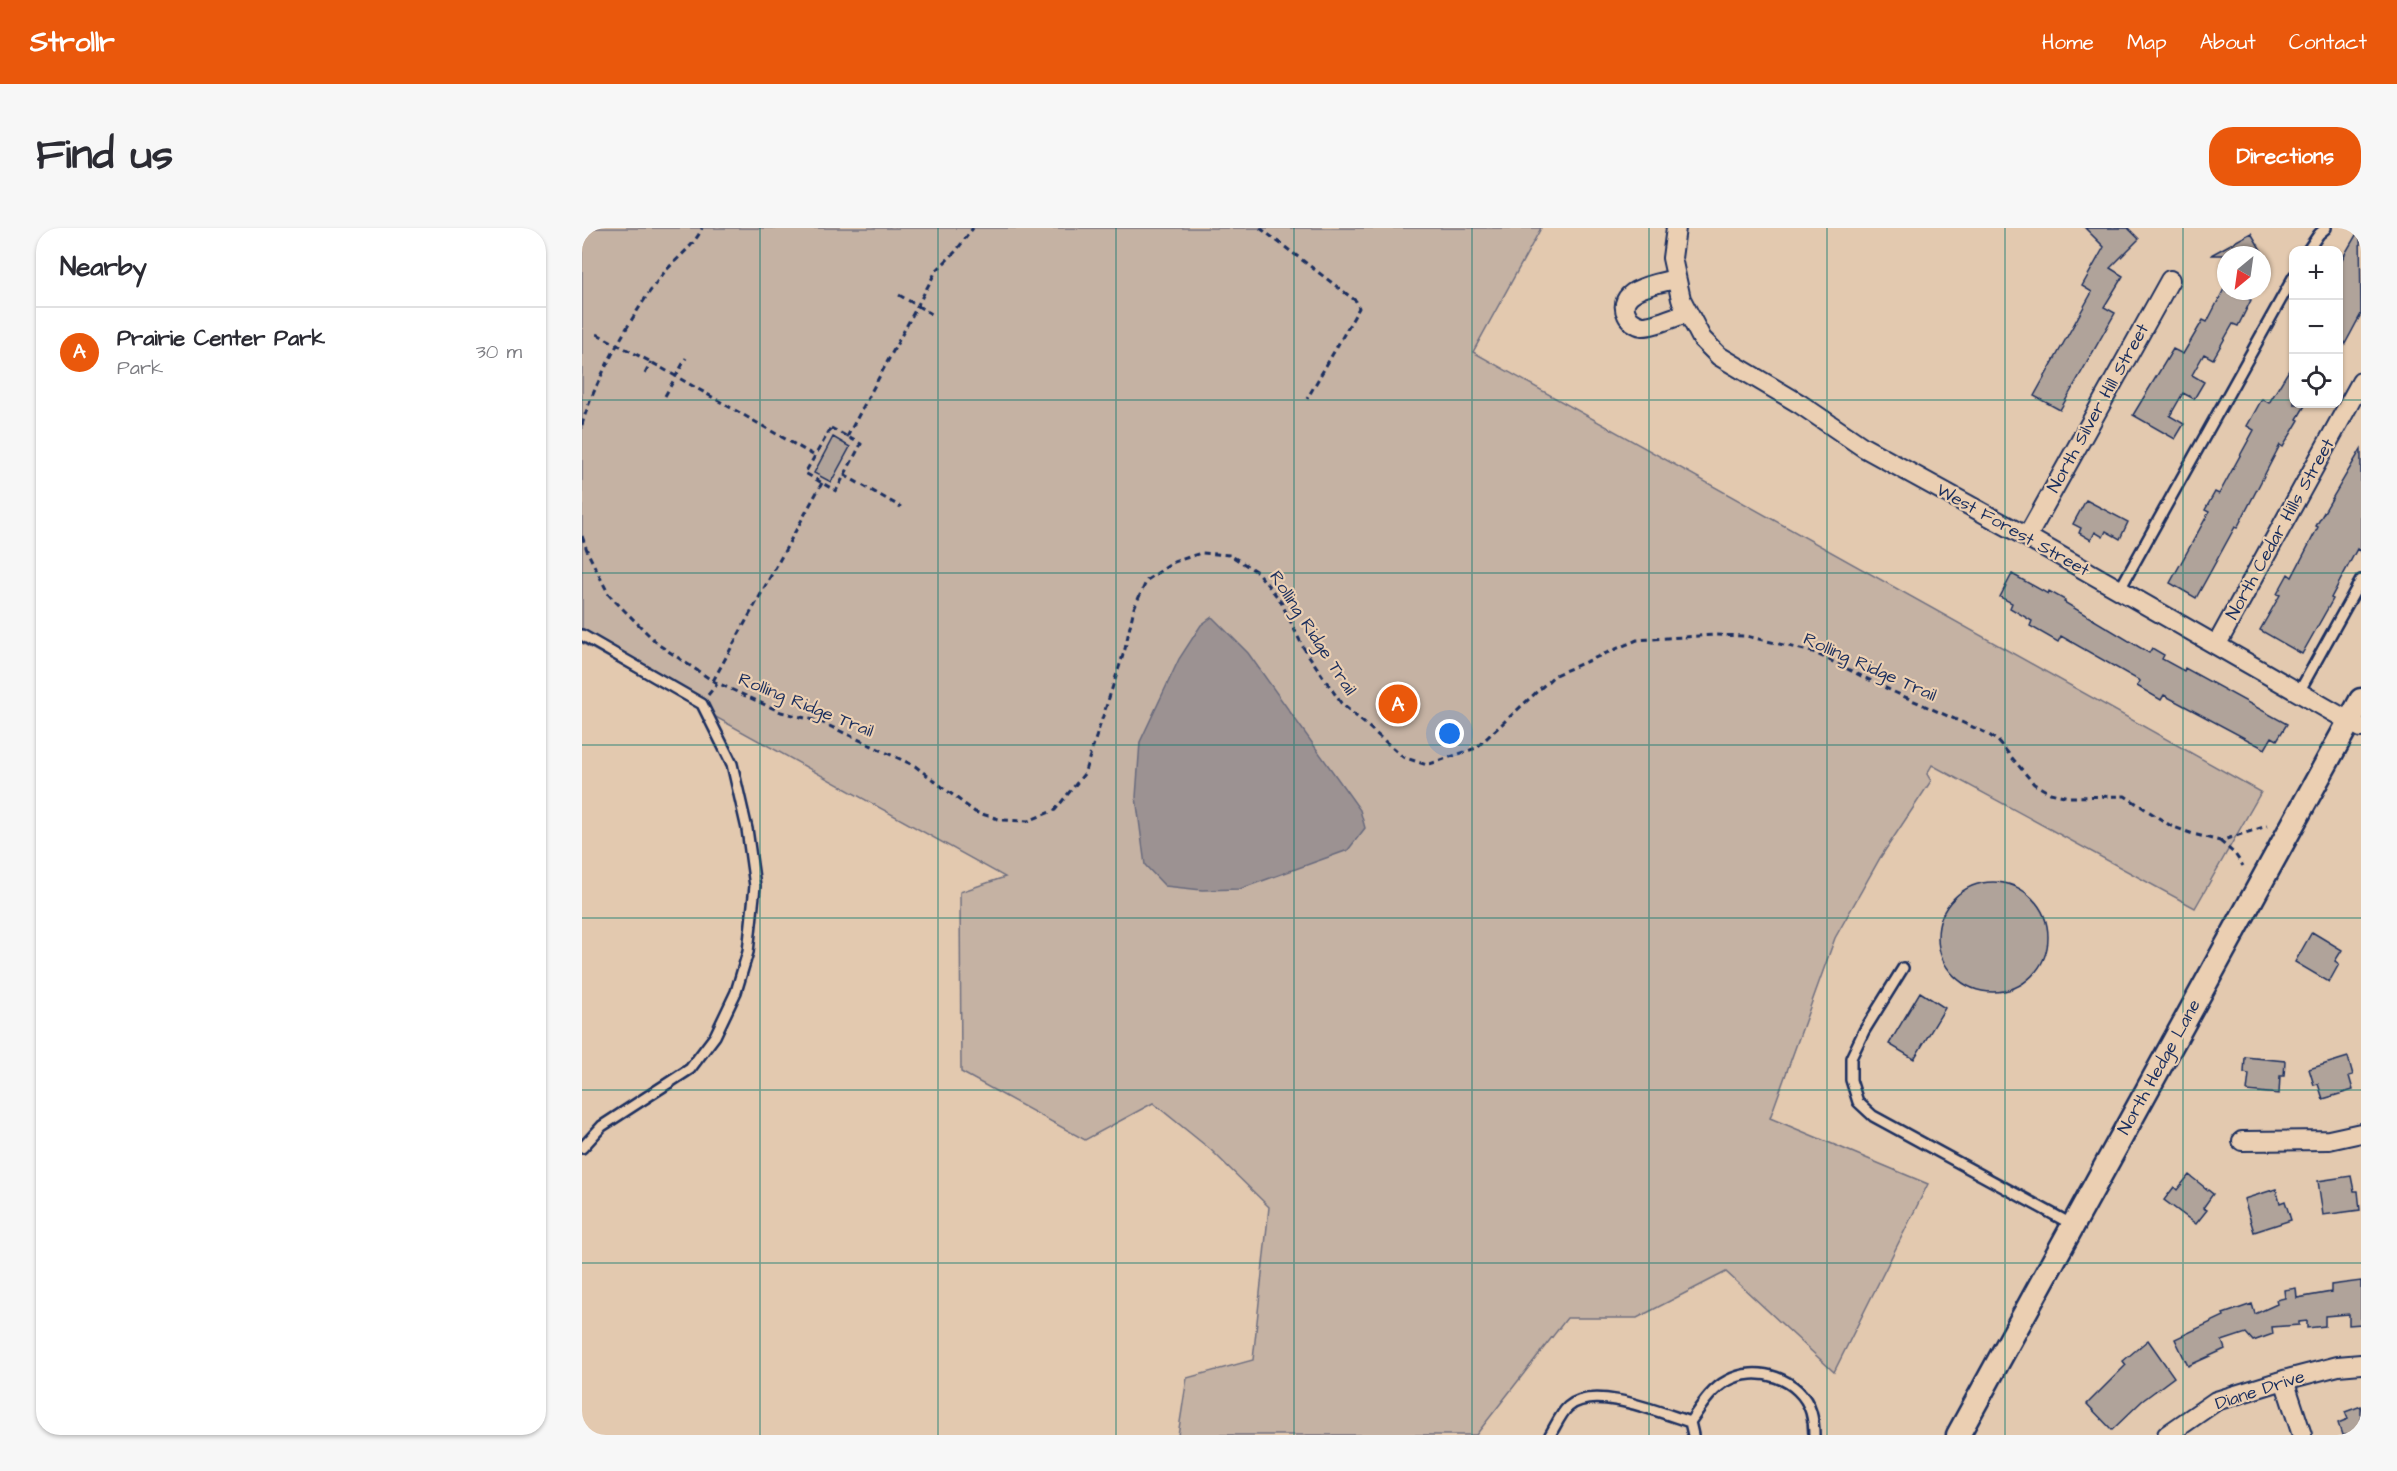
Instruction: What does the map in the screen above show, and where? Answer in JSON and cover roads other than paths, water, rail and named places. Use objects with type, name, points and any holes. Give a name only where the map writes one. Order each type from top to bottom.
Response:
[{"type":"street","name":"West Forest Street","points":[[1676,228],[1672,258],[1680,299],[1702,339],[1719,356],[1737,369],[1800,404],[1853,442],[2120,589],[2355,724]]},
{"type":"street","points":[[1676,279],[1633,291],[1627,298],[1625,308],[1634,323],[1642,326],[1689,317]]},
{"type":"street","name":"North Silver Hill Street","points":[[2027,537],[2170,280]]},
{"type":"street","name":"North Cedar Hills Street","points":[[2217,644],[2361,382]]},
{"type":"street","name":"North Hedge Lane","points":[[1958,1435],[2073,1225],[2355,724],[2361,700]]},
{"type":"street","points":[[2242,1141],[2329,1140],[2361,1133]]},
{"type":"street","name":"Diane Drive","points":[[2167,1435],[2216,1401],[2338,1366],[2361,1364]]},
{"type":"street","points":[[2284,1380],[2302,1435]]},
{"type":"lane","points":[[2311,246],[2326,228]]},
{"type":"lane","points":[[2120,589],[2289,285]]},
{"type":"lane","points":[[2299,692],[2361,580]]},
{"type":"lane","points":[[582,635],[702,704],[732,764],[747,829],[755,886],[748,952],[736,992],[715,1036],[690,1069],[602,1126],[582,1148]]},
{"type":"lane","points":[[1903,968],[1864,1031],[1851,1058],[1851,1080],[1858,1102],[1873,1116],[2073,1225]]},
{"type":"lane","points":[[1690,1422],[1709,1397],[1726,1381],[1749,1372],[1775,1375],[1797,1390],[1811,1411],[1814,1435]]},
{"type":"lane","points":[[1550,1435],[1568,1407],[1589,1398],[1621,1400],[1690,1422]]},
{"type":"lane","points":[[1690,1422],[1693,1435]]},
{"type":"place","name":"Prairie Center Park","points":[[1398,704]]}]
